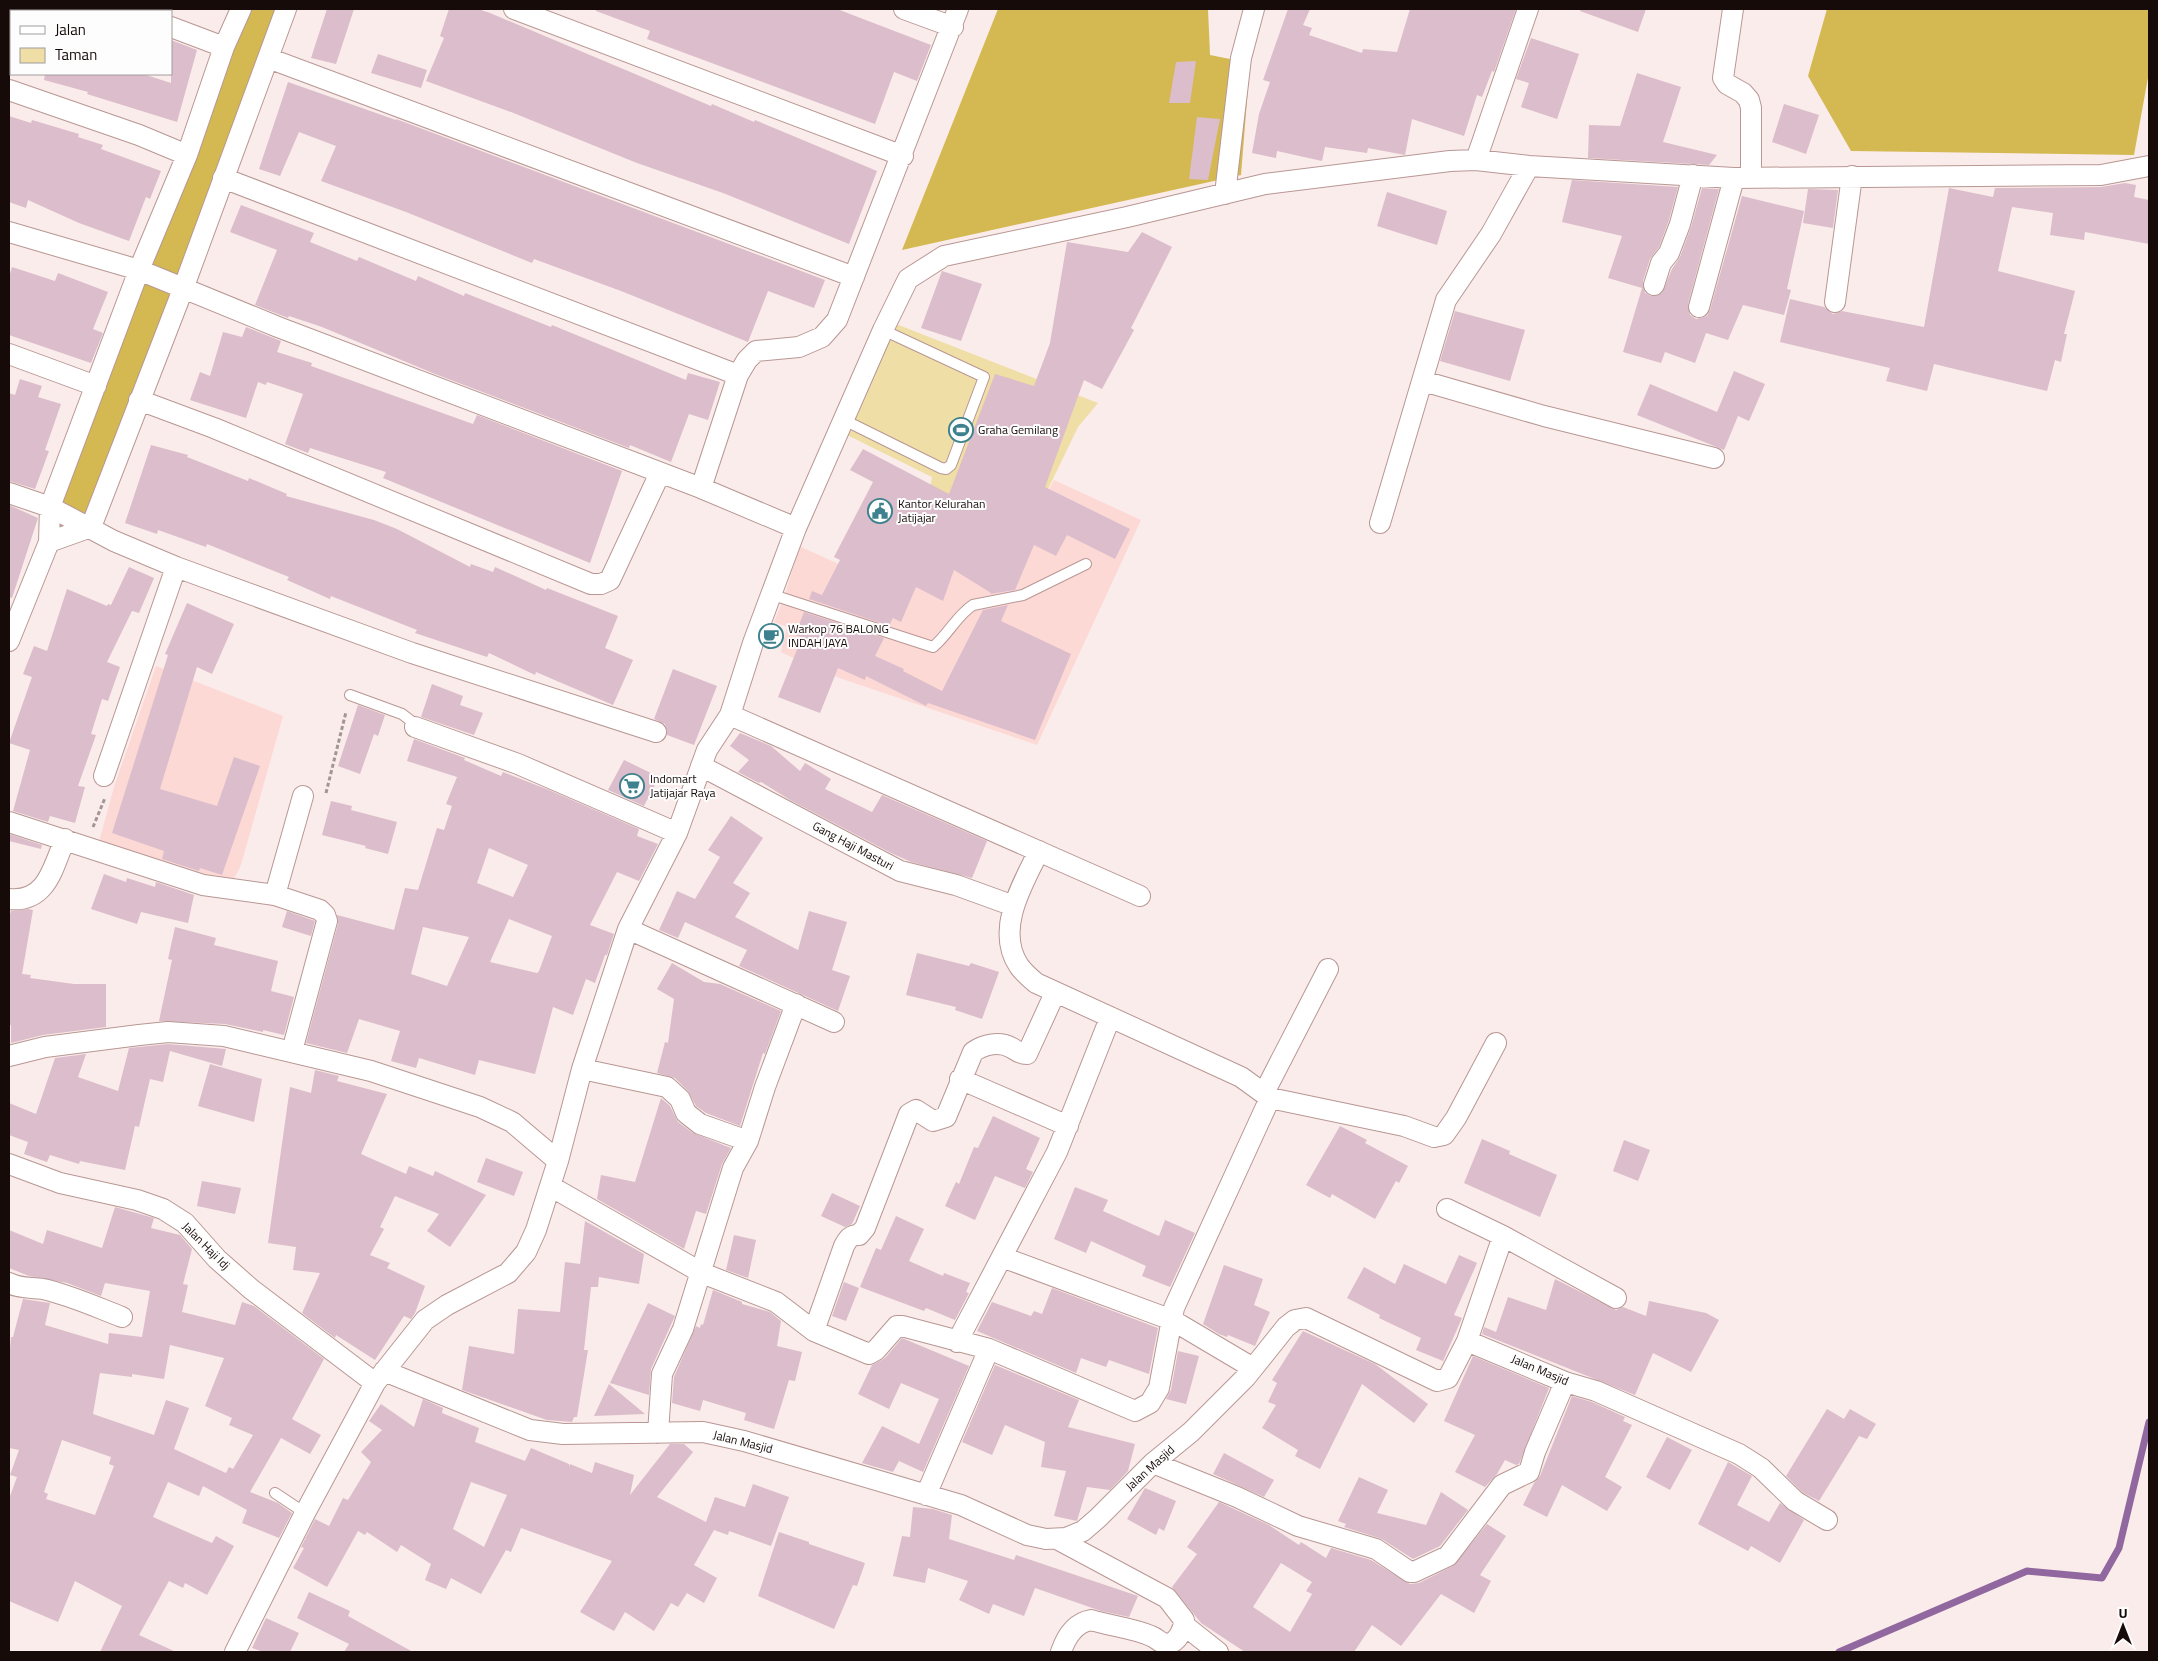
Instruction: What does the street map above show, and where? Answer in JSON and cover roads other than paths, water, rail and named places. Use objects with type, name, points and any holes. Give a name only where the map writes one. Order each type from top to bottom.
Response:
[{"type":"street","points":[[9,640],[49,542],[50,507],[139,270],[187,154],[224,47],[240,9]]},
{"type":"street","points":[[49,542],[91,527],[183,289],[286,9]]},
{"type":"street","points":[[514,9],[902,156]]},
{"type":"street","points":[[701,488],[738,375],[747,360],[756,351],[799,346],[822,337],[837,320],[956,18],[904,9]]},
{"type":"street","points":[[1225,194],[1241,58],[1254,9]]},
{"type":"street","points":[[1476,160],[1528,9]]},
{"type":"street","points":[[1699,307],[1742,178],[1751,108],[1749,100],[1723,78],[1733,9]]},
{"type":"street","points":[[172,27],[224,47]]},
{"type":"street","points":[[268,58],[854,277]]},
{"type":"street","points":[[9,90],[139,135],[187,154]]},
{"type":"street","points":[[234,1652],[304,1513],[379,1377],[425,1320],[447,1305],[508,1273],[526,1252],[558,1161],[582,1069],[628,929],[677,832],[707,750],[730,715],[753,643],[796,528],[883,330],[908,279],[944,256],[1265,184],[1410,165],[1476,160],[1529,166],[1742,178],[2100,175],[2149,166]]},
{"type":"street","points":[[1380,523],[1446,300],[1491,234],[1529,166]]},
{"type":"street","points":[[1654,285],[1661,263],[1669,253],[1680,224],[1693,176]]},
{"type":"street","points":[[1834,302],[1852,176]]},
{"type":"street","points":[[223,178],[738,375]]},
{"type":"street","points":[[9,232],[139,270],[183,289],[701,488],[796,528]]},
{"type":"street","points":[[9,354],[96,386]]},
{"type":"street","points":[[1423,380],[1544,416],[1714,458]]},
{"type":"street","points":[[139,400],[214,428],[591,584],[601,584],[610,580],[660,473]]},
{"type":"street","points":[[9,493],[50,507],[91,527],[114,541],[176,567],[412,653],[656,732]]},
{"type":"street","points":[[104,776],[176,567]]},
{"type":"street","points":[[730,715],[1140,896]]},
{"type":"street","points":[[418,728],[518,764],[677,832]]},
{"type":"street","name":"Gang Haji Masturi","points":[[701,766],[900,871],[956,885],[1014,906]]},
{"type":"street","points":[[275,895],[303,796]]},
{"type":"street","points":[[9,822],[203,885],[275,895],[320,910],[326,915],[327,921],[292,1051]]},
{"type":"street","points":[[9,899],[23,901],[34,896],[46,884],[65,839]]},
{"type":"street","points":[[1038,852],[1011,912],[1011,941],[1014,957],[1020,968],[1036,984],[1241,1077],[1267,1095],[1404,1126],[1434,1137],[1444,1135],[1456,1118],[1496,1043]]},
{"type":"street","points":[[628,929],[834,1022]]},
{"type":"street","points":[[550,1186],[702,1273],[776,1302],[814,1331],[868,1354],[876,1350],[897,1326],[989,1349],[1135,1410],[1150,1404],[1159,1388],[1174,1308],[1267,1095],[1328,969]]},
{"type":"street","points":[[814,1331],[844,1246],[848,1239],[853,1235],[859,1235],[865,1228],[909,1114],[916,1110],[933,1121],[946,1117],[960,1079],[973,1052],[981,1046],[1000,1044],[1022,1054],[1027,1054],[1055,992]]},
{"type":"street","points":[[658,1434],[662,1374],[683,1329],[702,1273],[733,1168],[748,1142],[765,1087],[796,1004]]},
{"type":"street","points":[[957,1342],[1058,1152],[1110,1018]]},
{"type":"street","points":[[9,1056],[45,1048],[168,1032],[224,1036],[371,1071],[480,1107],[512,1122],[536,1140],[558,1161]]},
{"type":"street","points":[[582,1069],[667,1087],[680,1099],[686,1113],[700,1124],[748,1142]]},
{"type":"street","points":[[960,1079],[1068,1126]]},
{"type":"street","name":"Jalan Haji Idj","points":[[9,1164],[60,1183],[136,1200],[170,1214],[185,1223],[217,1259],[251,1289],[379,1377]]},
{"type":"street","points":[[1447,1209],[1503,1236],[1616,1298]]},
{"type":"street","points":[[1467,1341],[1503,1236]]},
{"type":"street","points":[[1002,1257],[1172,1320],[1253,1368]]},
{"type":"street","points":[[9,1283],[17,1287],[42,1289],[66,1296],[122,1316]]},
{"type":"street","name":"Jalan Masjid","points":[[379,1377],[530,1430],[563,1434],[703,1432],[744,1441],[961,1505],[1027,1535],[1046,1539],[1058,1539],[1083,1531],[1153,1463],[1191,1432],[1253,1368],[1286,1327],[1295,1320],[1306,1318],[1436,1380],[1448,1378],[1467,1341],[1565,1382],[1604,1395],[1739,1454],[1761,1468],[1795,1501],[1827,1520]]},
{"type":"street","points":[[926,1495],[989,1349]]},
{"type":"street","points":[[1153,1463],[1236,1497],[1298,1526],[1376,1549],[1410,1572],[1414,1572],[1448,1556],[1502,1485],[1529,1472],[1534,1452],[1565,1382]]},
{"type":"street","points":[[1058,1539],[1167,1598],[1180,1614],[1184,1625],[1218,1652]]},
{"type":"street","points":[[1061,1652],[1075,1627],[1091,1620],[1151,1636],[1165,1644],[1170,1644],[1177,1639],[1184,1625]]},
{"type":"lane","points":[[844,420],[941,468],[946,469],[951,465],[984,377],[883,330]]},
{"type":"lane","points":[[772,595],[933,647],[943,639],[966,609],[973,605],[1023,595],[1086,564]]},
{"type":"lane","points":[[350,695],[402,714],[418,728]]},
{"type":"lane","points":[[275,1493],[304,1513]]},
{"type":"waterway","points":[[1839,1652],[2027,1571],[2102,1578],[2119,1548],[2149,1422]]},
{"type":"place","name":"Graha Gemilang","points":[[961,430]]},
{"type":"place","name":"Kantor Kelurahan Jatijajar","points":[[880,511]]},
{"type":"place","name":"Warkop 76 BALONG INDAH JAYA","points":[[771,636]]},
{"type":"place","name":"Indomart Jatijajar Raya","points":[[632,786]]}]
